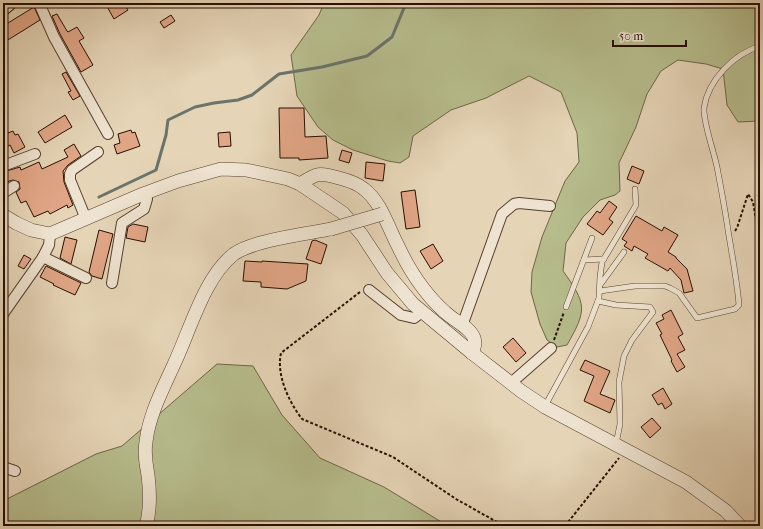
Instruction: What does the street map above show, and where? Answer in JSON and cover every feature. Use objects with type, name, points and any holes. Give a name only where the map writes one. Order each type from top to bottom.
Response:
[{"type":"main road","points":[[3,8],[9,3]]},
{"type":"street","points":[[39,3],[54,37],[108,134]]},
{"type":"street","points":[[86,219],[70,180],[70,174],[72,170],[98,152]]},
{"type":"street","points":[[3,166],[35,154]]},
{"type":"street","points":[[3,215],[31,230],[50,234],[178,181],[221,170],[246,170],[288,179],[300,184],[343,212],[353,223],[394,283],[413,304],[472,353],[544,407],[621,447],[691,486],[726,511],[740,526]]},
{"type":"street","points":[[300,184],[317,174],[341,178],[363,188],[370,194],[402,254],[423,288],[446,313],[471,332],[475,339],[475,345],[472,353]]},
{"type":"street","points":[[3,193],[14,186]]},
{"type":"street","points":[[112,283],[122,223],[144,209],[147,199],[146,193]]},
{"type":"street","points":[[462,326],[502,214],[514,204],[519,203],[550,206]]},
{"type":"street","points":[[146,526],[150,506],[148,476],[145,460],[146,441],[151,418],[205,293],[220,268],[235,254],[253,245],[331,229],[382,214]]},
{"type":"street","points":[[3,314],[42,257],[49,244],[50,234]]},
{"type":"street","points":[[42,257],[86,278]]},
{"type":"street","points":[[369,290],[400,315],[414,318],[422,312]]},
{"type":"street","points":[[511,383],[551,348]]},
{"type":"street","points":[[3,467],[15,471]]},
{"type":"lane","points":[[600,288],[665,286],[679,293],[697,318],[736,309],[739,305],[738,284],[730,238],[717,166],[705,120],[704,109],[708,93],[716,79],[733,60],[751,49],[760,46]]},
{"type":"lane","points":[[544,407],[588,327],[598,301],[600,277],[604,259],[636,205],[635,190]]},
{"type":"lane","points":[[566,308],[592,238]]},
{"type":"lane","points":[[600,288],[624,252]]},
{"type":"lane","points":[[584,260],[604,259]]},
{"type":"lane","points":[[598,301],[650,307],[653,312],[632,340],[624,356],[619,382],[621,447]]},
{"type":"path","points":[[730,238],[737,228],[748,194],[753,202],[757,226]]},
{"type":"path","points":[[369,290],[362,290],[359,292],[281,353],[279,362],[282,378],[294,410],[302,419],[393,457],[456,499],[504,526]]},
{"type":"path","points":[[551,348],[566,308]]},
{"type":"path","points":[[565,526],[621,447]]},
{"type":"green space","points":[[324,3],[760,3],[760,121],[738,122],[727,105],[723,69],[706,64],[678,60],[661,71],[647,94],[636,127],[619,163],[620,191],[615,195],[600,200],[583,217],[566,243],[563,271],[577,292],[582,307],[578,323],[567,345],[557,347],[547,340],[540,324],[531,292],[532,272],[542,237],[565,181],[579,162],[577,133],[561,92],[529,76],[486,98],[451,110],[413,136],[409,157],[400,163],[388,161],[353,150],[333,140],[318,127],[297,96],[291,55],[319,15]]},
{"type":"green space","points":[[217,364],[253,366],[282,415],[320,458],[384,487],[448,526],[3,526],[3,501],[96,454],[122,446]]},
{"type":"building","points":[[105,3],[123,3],[128,10],[114,19]]},
{"type":"building","points":[[34,7],[40,20],[3,43],[3,16],[8,23]]},
{"type":"building","points":[[57,14],[68,32],[77,27],[84,38],[79,41],[93,65],[81,72],[52,16]]},
{"type":"building","points":[[171,15],[175,21],[164,28],[160,22]]},
{"type":"building","points":[[66,72],[80,96],[73,100],[68,92],[71,91],[62,74]]},
{"type":"building","points":[[279,108],[304,108],[305,137],[326,136],[328,158],[299,160],[299,158],[280,158]]},
{"type":"building","points":[[65,115],[72,127],[45,143],[38,132]]},
{"type":"building","points":[[131,130],[132,133],[135,132],[140,146],[117,154],[114,145],[120,143],[118,134]]},
{"type":"building","points":[[13,131],[15,135],[18,134],[25,147],[14,153],[10,145],[3,149],[3,135]]},
{"type":"building","points":[[230,132],[231,146],[219,147],[218,133]]},
{"type":"building","points":[[74,144],[81,156],[68,165],[63,171],[64,182],[73,205],[68,208],[67,205],[50,214],[48,211],[34,217],[26,201],[21,203],[16,192],[20,189],[19,182],[13,180],[3,183],[3,172],[20,167],[21,170],[39,162],[42,169],[68,157],[64,150]]},
{"type":"building","points":[[342,150],[352,153],[349,163],[339,160]]},
{"type":"building","points":[[366,162],[385,164],[383,181],[365,178]]},
{"type":"building","points":[[632,166],[644,171],[639,184],[627,179]]},
{"type":"building","points":[[415,190],[420,227],[406,229],[401,192]]},
{"type":"building","points":[[609,201],[617,207],[609,219],[613,222],[603,235],[587,224],[597,211],[600,213]]},
{"type":"building","points":[[636,216],[662,231],[664,227],[678,235],[668,252],[676,257],[687,269],[693,291],[684,293],[681,280],[670,268],[668,271],[645,258],[648,254],[634,246],[632,251],[624,246],[627,242],[622,239]]},
{"type":"building","points":[[133,224],[148,227],[145,242],[126,238],[128,227]]},
{"type":"building","points":[[99,230],[113,234],[102,279],[92,276],[89,272]]},
{"type":"building","points":[[65,237],[77,240],[71,264],[60,258]]},
{"type":"building","points":[[315,240],[327,245],[321,264],[306,259],[312,241]]},
{"type":"building","points":[[433,244],[443,261],[431,269],[420,251]]},
{"type":"building","points":[[24,255],[31,259],[24,269],[18,266]]},
{"type":"building","points":[[245,261],[308,264],[306,281],[287,289],[261,287],[261,282],[243,281]]},
{"type":"building","points":[[46,266],[81,283],[75,295],[40,277]]},
{"type":"building","points":[[671,310],[683,334],[678,337],[685,350],[677,354],[685,367],[677,372],[656,323],[664,319],[662,315]]},
{"type":"building","points":[[513,338],[526,353],[516,362],[503,347]]},
{"type":"building","points":[[585,360],[610,371],[600,394],[615,400],[610,413],[584,401],[594,376],[580,370]]},
{"type":"building","points":[[663,388],[672,404],[665,409],[662,403],[658,405],[652,395]]},
{"type":"building","points":[[652,418],[661,428],[650,438],[641,427]]},
{"type":"waterway","points":[[99,197],[156,170],[166,135],[168,120],[195,107],[238,100],[252,95],[279,74],[322,67],[367,56],[392,37],[406,3]]}]
